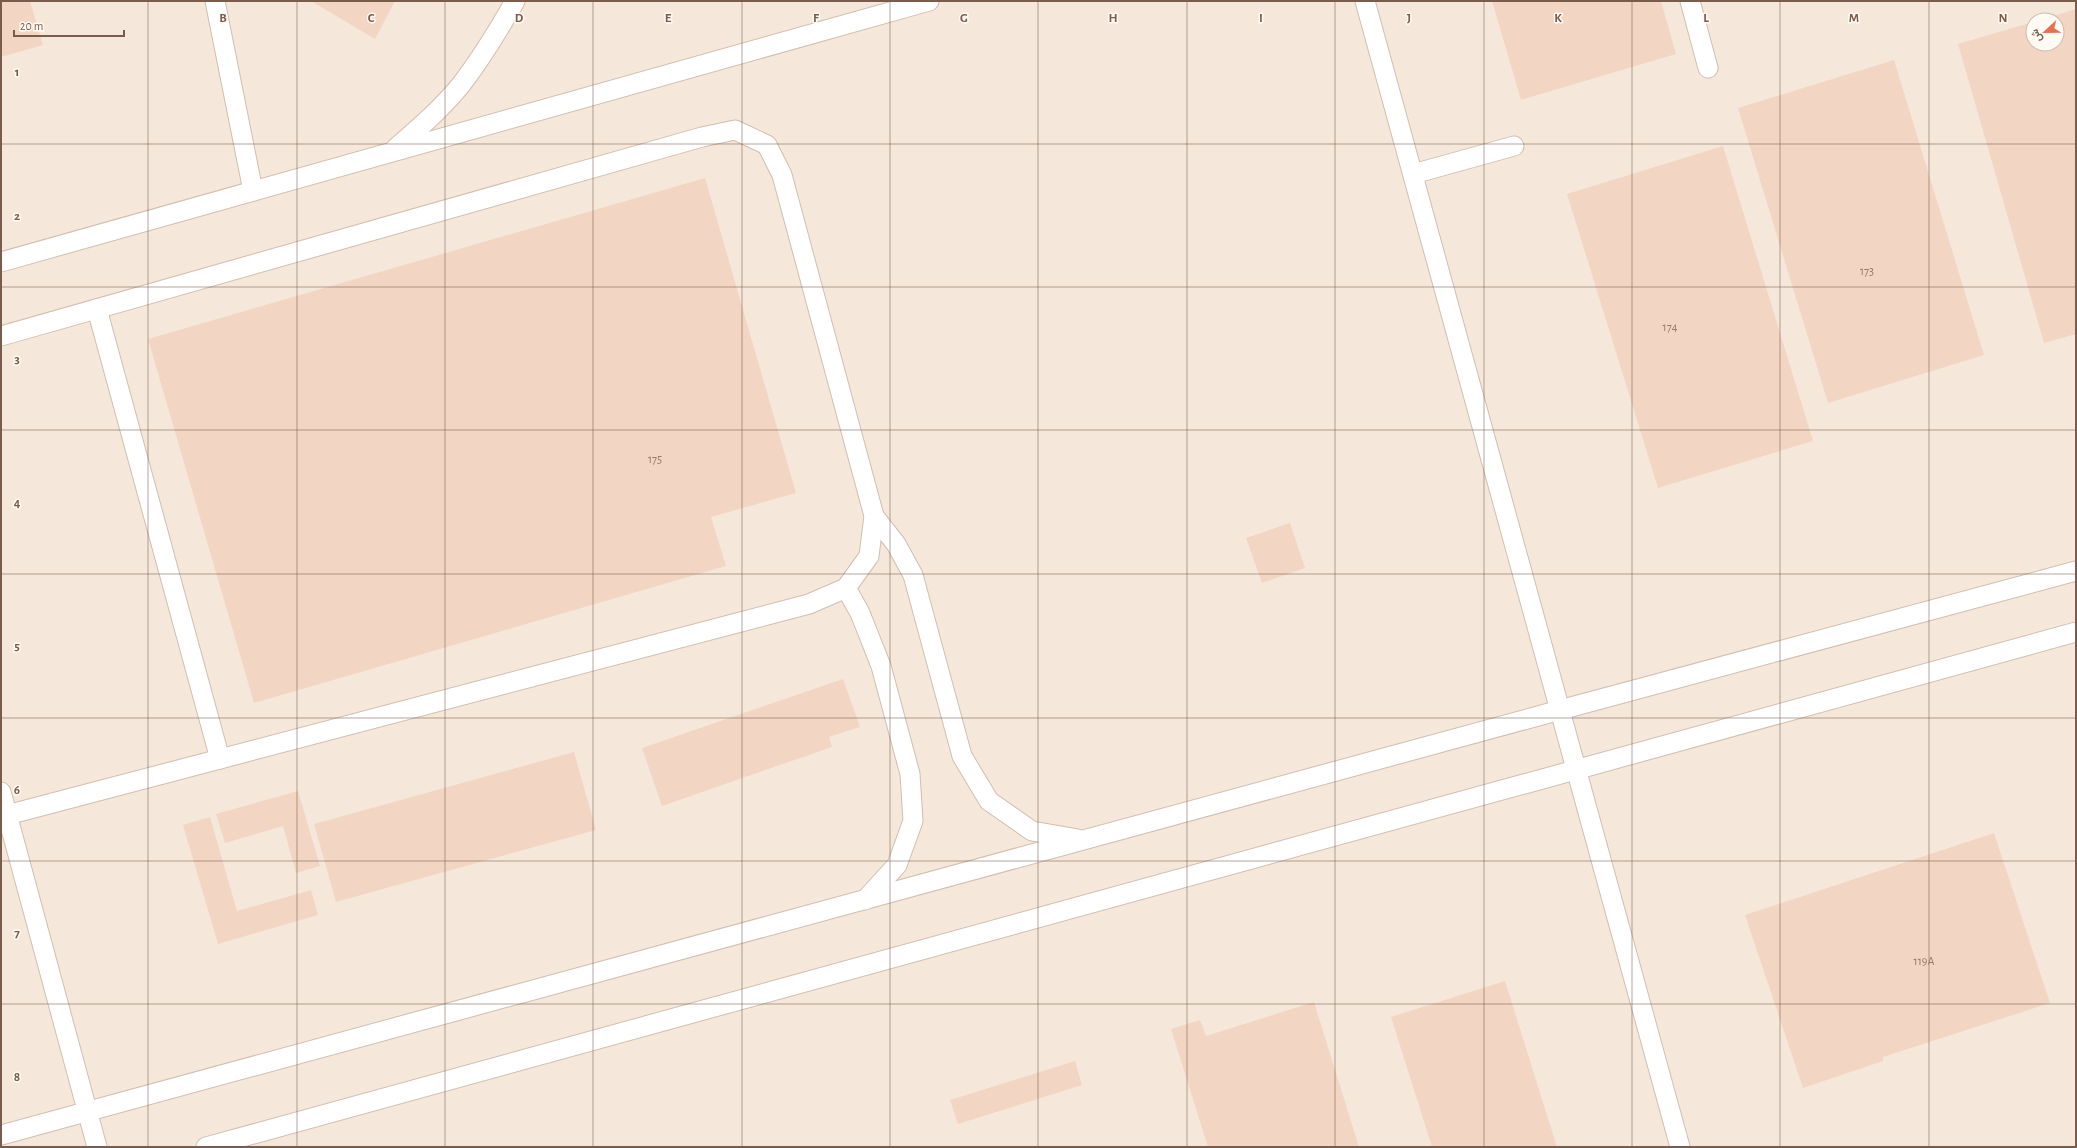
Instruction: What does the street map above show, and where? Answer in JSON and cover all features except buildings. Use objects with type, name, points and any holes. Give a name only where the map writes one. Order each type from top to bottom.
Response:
[{"type":"lane","points":[[215,1],[253,191]]},
{"type":"lane","points":[[392,152],[427,121],[459,87],[486,50],[514,1]]},
{"type":"lane","points":[[1,262],[929,1]]},
{"type":"lane","points":[[1365,1],[1680,1147]]},
{"type":"lane","points":[[1690,1],[1708,68]]},
{"type":"lane","points":[[1,336],[702,137],[735,130],[767,145],[782,175],[874,516],[870,556],[846,588],[809,604],[7,815]]},
{"type":"lane","points":[[1413,174],[1514,146]]},
{"type":"lane","points":[[97,309],[220,759]]},
{"type":"lane","points":[[874,516],[896,544],[912,575],[962,756],[989,801],[1032,830],[1084,840]]},
{"type":"lane","points":[[1,1135],[1560,710],[2076,571]]},
{"type":"lane","points":[[846,588],[863,619],[881,666],[910,774],[913,821],[897,865],[865,900]]},
{"type":"lane","points":[[206,1147],[1576,768],[2076,632]]},
{"type":"lane","points":[[1,792],[97,1147]]},
{"type":"shaded area","points":[[1,1],[2076,1],[2076,1147],[1,1147]]}]
